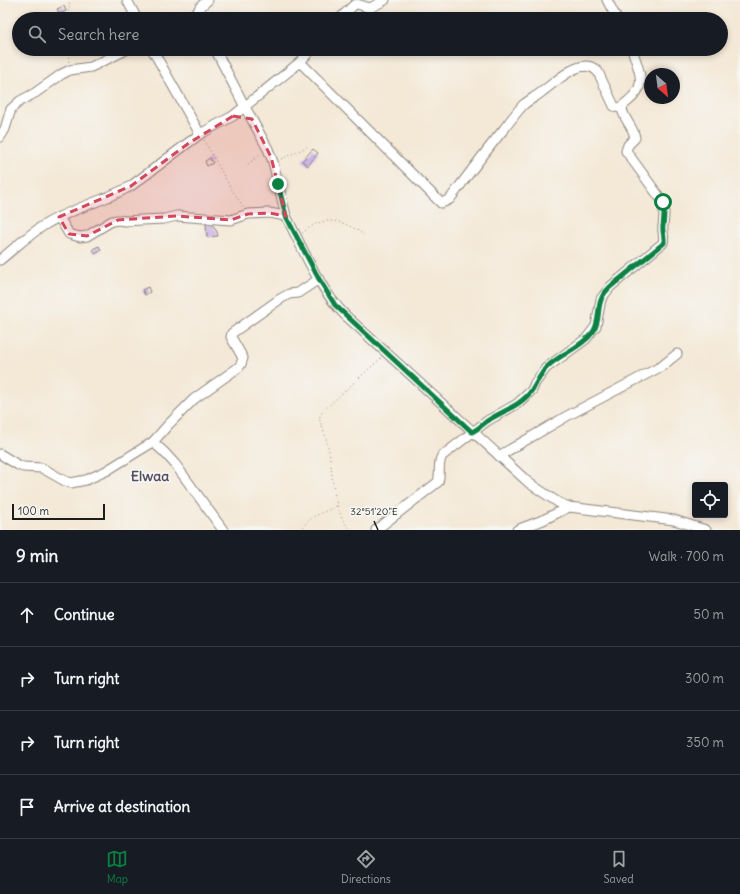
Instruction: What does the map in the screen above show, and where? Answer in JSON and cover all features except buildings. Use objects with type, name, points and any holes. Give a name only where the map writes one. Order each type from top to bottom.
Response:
[{"type":"street","points":[[127,0],[133,12]]},
{"type":"street","points":[[199,12],[200,7],[208,0]]},
{"type":"street","points":[[346,12],[354,5],[355,2],[370,8],[377,6],[386,0]]},
{"type":"street","points":[[607,0],[614,12]]},
{"type":"street","points":[[0,137],[5,129],[12,109],[16,104],[70,70],[91,68],[114,56]]},
{"type":"street","points":[[156,56],[200,134]]},
{"type":"street","points":[[219,56],[268,149],[273,162],[286,216],[319,279],[335,305],[529,483],[559,503],[569,507],[674,520],[706,530]]},
{"type":"street","points":[[0,260],[29,235],[46,224],[131,186],[200,134],[233,116],[299,63],[306,56]]},
{"type":"street","points":[[299,63],[303,65],[441,203],[450,198],[524,104],[545,90],[564,74],[572,70],[586,67],[595,68],[614,106],[618,108],[622,107],[635,96],[641,82],[634,56]]},
{"type":"street","points":[[376,530],[438,482],[440,477],[440,460],[442,456],[487,421],[517,404],[532,390],[535,383],[546,368],[586,339],[596,326],[599,307],[604,294],[610,287],[664,243],[663,227],[665,212],[663,202],[626,151],[628,145],[635,138],[634,132],[622,110],[622,107]]},
{"type":"street","points":[[233,116],[252,119]]},
{"type":"street","points":[[59,217],[69,234],[80,237],[87,236],[115,220],[164,219],[177,216],[231,220],[248,214],[273,214],[286,216]]},
{"type":"street","points":[[0,454],[23,467],[42,468],[65,482],[72,483],[86,480],[106,471],[153,442],[194,399],[239,367],[243,358],[231,337],[232,333],[280,299],[289,294],[298,293],[319,279]]},
{"type":"street","points":[[499,456],[567,416],[662,366],[677,354]]},
{"type":"street","points":[[153,442],[175,464],[223,530]]},
{"type":"street","points":[[517,530],[543,520],[569,507]]},
{"type":"path","points":[[68,0],[70,4],[68,12]]},
{"type":"path","points":[[68,56],[70,70]]},
{"type":"path","points":[[200,134],[230,187],[248,214]]},
{"type":"path","points":[[273,162],[307,147]]},
{"type":"path","points":[[248,164],[268,149]]},
{"type":"path","points":[[296,236],[322,222],[343,224],[355,228],[364,235]]},
{"type":"path","points":[[352,530],[340,514],[331,474],[328,444],[319,418],[323,411],[387,354]]},
{"type":"path","points":[[299,530],[313,517],[338,506]]},
{"type":"highlighted area","points":[[233,116],[252,119],[271,157],[286,216],[269,213],[248,214],[231,220],[177,216],[118,220],[87,236],[69,234],[59,217],[131,186],[189,143]]},
{"type":"district","name":"Elwaa","points":[[150,476]]},
{"type":"route","points":[[278,184],[286,216],[319,279],[335,305],[472,432],[487,421],[509,410],[517,404],[532,390],[535,383],[546,368],[586,339],[592,332],[596,326],[601,299],[604,294],[610,287],[664,243],[663,227],[665,212],[663,202]]}]
